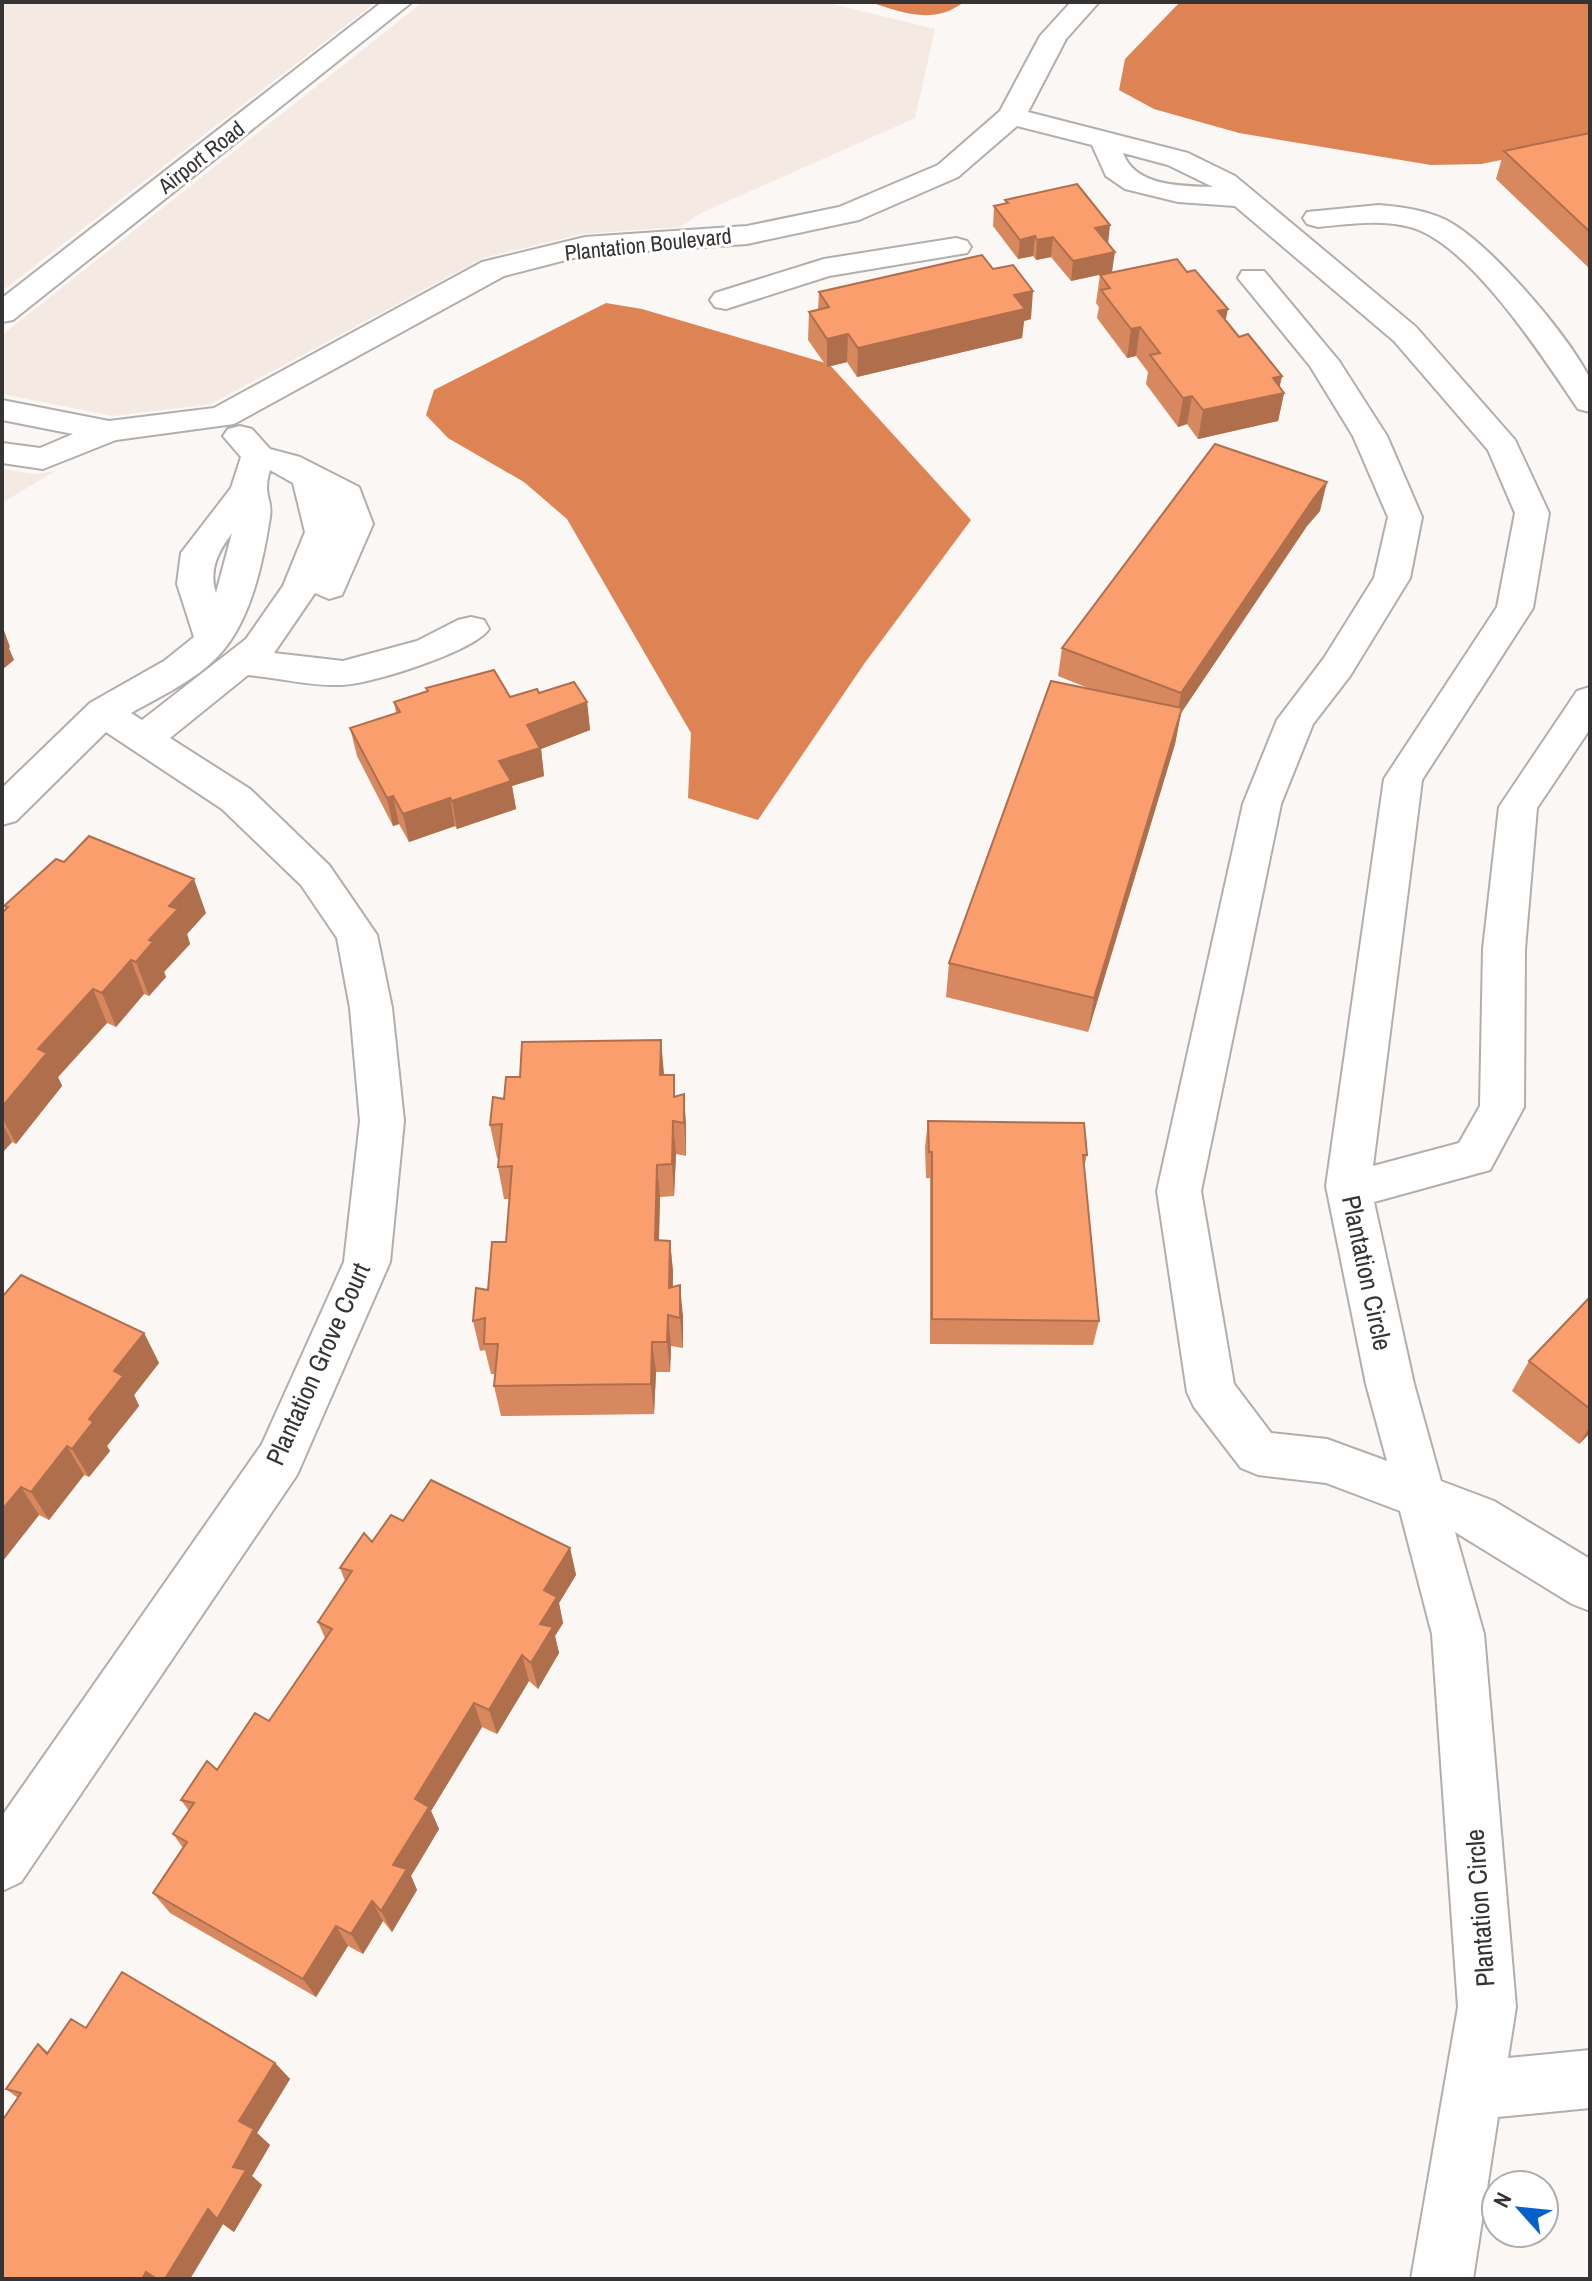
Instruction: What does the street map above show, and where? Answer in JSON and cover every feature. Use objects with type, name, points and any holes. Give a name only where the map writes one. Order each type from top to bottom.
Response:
[{"type":"street","name":"Airport Road","points":[[2,313],[399,2]]},
{"type":"street","name":"Plantation Boulevard","points":[[2,453],[43,459],[109,431],[222,417],[493,269],[585,246],[747,235],[848,214],[948,171],[1012,116],[1054,36],[1086,2]]},
{"type":"street","points":[[1012,116],[1178,159],[1225,182],[1405,334]]},
{"type":"street","points":[[1105,139],[1108,157],[1124,177],[1185,195],[1246,198]]},
{"type":"street","points":[[1178,159],[1203,159],[1269,185],[1318,218],[1360,260],[1405,334]]},
{"type":"street","points":[[1318,218],[1381,212],[1437,227],[1493,275],[1590,402]]},
{"type":"street","points":[[795,225],[824,268]]},
{"type":"street","points":[[726,300],[824,268],[956,247]]},
{"type":"street","points":[[1253,278],[1323,361],[1370,436],[1405,517],[1392,578],[1337,667],[1296,720],[1262,804],[1179,1191],[1211,1392],[1258,1453],[1327,1461],[1476,1517],[1590,1587]]},
{"type":"street","name":"Plantation Circle","points":[[1405,334],[1503,447],[1532,513],[1515,608],[1403,779],[1348,1186],[1390,1384],[1458,1634],[1487,2007],[1442,2279]]},
{"type":"street","name":"Plantation Boulevard","points":[[2,410],[109,431]]},
{"type":"street","points":[[144,738],[247,658],[300,588],[322,532],[309,478],[273,460],[222,417]]},
{"type":"street","points":[[2,811],[103,712],[177,670],[207,646],[226,615],[244,562],[254,512],[247,490],[273,460]]},
{"type":"street","points":[[247,658],[343,673],[429,650],[471,629]]},
{"type":"street","points":[[1348,1186],[1366,1186],[1474,1157],[1502,1107],[1504,949],[1518,807],[1590,700]]},
{"type":"street","name":"Plantation Grove Court","points":[[2,1863],[280,1459],[367,1262],[382,1121],[371,1008],[357,935],[315,875],[236,799],[103,712]]},
{"type":"street","points":[[1473,2090],[1590,2079]]},
{"type":"shaded area","points":[[2,2],[376,2],[2,291]]},
{"type":"shaded area","points":[[423,2],[824,2],[935,29],[915,118],[699,214],[681,227],[581,234],[483,258],[211,404],[113,416],[2,394],[2,335]]},
{"type":"shaded area","points":[[870,2],[964,2],[941,13],[918,15]]},
{"type":"shaded area","points":[[1180,2],[1590,2],[1590,142],[1481,164],[1431,165],[1239,133],[1154,109],[1119,90],[1125,59]]},
{"type":"shaded area","points":[[606,303],[642,309],[829,364],[971,520],[864,664],[758,820],[688,798],[691,733],[567,519],[524,482],[448,438],[426,415],[434,390]]},
{"type":"shaded area","points":[[2,469],[34,474],[55,471],[2,503]]},
{"type":"building","points":[[1590,133],[1590,232],[1504,151]]},
{"type":"building","points":[[1077,184],[1110,225],[1095,228],[1115,252],[1073,261],[1053,237],[1037,240],[1035,236],[1020,240],[994,206],[1008,203],[1005,200]]},
{"type":"building","points":[[982,255],[993,269],[1013,265],[1033,291],[1014,295],[1025,309],[858,348],[848,334],[827,339],[809,312],[829,307],[819,292]]},
{"type":"building","points":[[1177,259],[1187,272],[1195,270],[1228,309],[1218,311],[1239,337],[1248,334],[1282,376],[1273,378],[1284,393],[1203,410],[1192,396],[1183,398],[1150,355],[1160,353],[1140,327],[1131,329],[1101,290],[1110,288],[1100,275]]},
{"type":"building","points":[[1215,444],[1327,482],[1181,693],[1062,648]]},
{"type":"building","points":[[494,670],[510,697],[537,689],[539,693],[574,682],[587,702],[527,725],[540,748],[499,761],[511,781],[403,814],[393,796],[387,798],[350,728],[400,712],[394,702],[428,691],[426,688]]},
{"type":"building","points":[[1051,681],[1182,708],[1094,998],[949,963]]},
{"type":"building","points":[[89,836],[194,879],[169,906],[178,909],[149,940],[153,942],[136,962],[131,960],[102,993],[93,989],[38,1049],[47,1053],[2,1107],[2,913],[8,907],[4,906],[56,859],[64,862]]},
{"type":"building","points":[[661,1040],[660,1075],[674,1075],[674,1097],[684,1094],[684,1123],[673,1121],[672,1164],[657,1165],[655,1240],[670,1241],[669,1288],[680,1285],[680,1318],[668,1315],[667,1342],[652,1342],[651,1384],[494,1386],[498,1344],[484,1344],[485,1318],[473,1321],[476,1288],[488,1290],[492,1242],[506,1242],[512,1166],[498,1167],[502,1124],[490,1125],[493,1097],[504,1099],[506,1077],[520,1077],[522,1042]]},
{"type":"building","points":[[928,1121],[1084,1123],[1087,1155],[1083,1155],[1099,1321],[932,1319],[932,1152],[929,1152]]},
{"type":"building","points":[[21,1275],[144,1333],[114,1371],[123,1376],[89,1419],[93,1422],[72,1449],[67,1446],[31,1492],[21,1487],[2,1510],[2,1297]]},
{"type":"building","points":[[1590,1297],[1590,1409],[1529,1361]]},
{"type":"building","points":[[431,1480],[570,1548],[544,1590],[557,1597],[540,1624],[553,1627],[531,1663],[522,1655],[489,1710],[474,1703],[415,1799],[429,1807],[393,1865],[407,1869],[381,1911],[372,1901],[351,1934],[336,1926],[303,1979],[153,1893],[187,1842],[173,1834],[194,1803],[181,1800],[207,1761],[217,1770],[255,1713],[269,1721],[332,1629],[318,1622],[352,1571],[340,1568],[364,1533],[372,1542],[391,1515],[403,1521]]},
{"type":"building","points":[[122,1972],[275,2063],[239,2121],[254,2129],[233,2167],[246,2170],[217,2219],[208,2209],[165,2279],[157,2279],[146,2272],[142,2279],[2,2279],[2,2121],[21,2093],[6,2089],[38,2044],[47,2054],[71,2019],[86,2028]]}]
